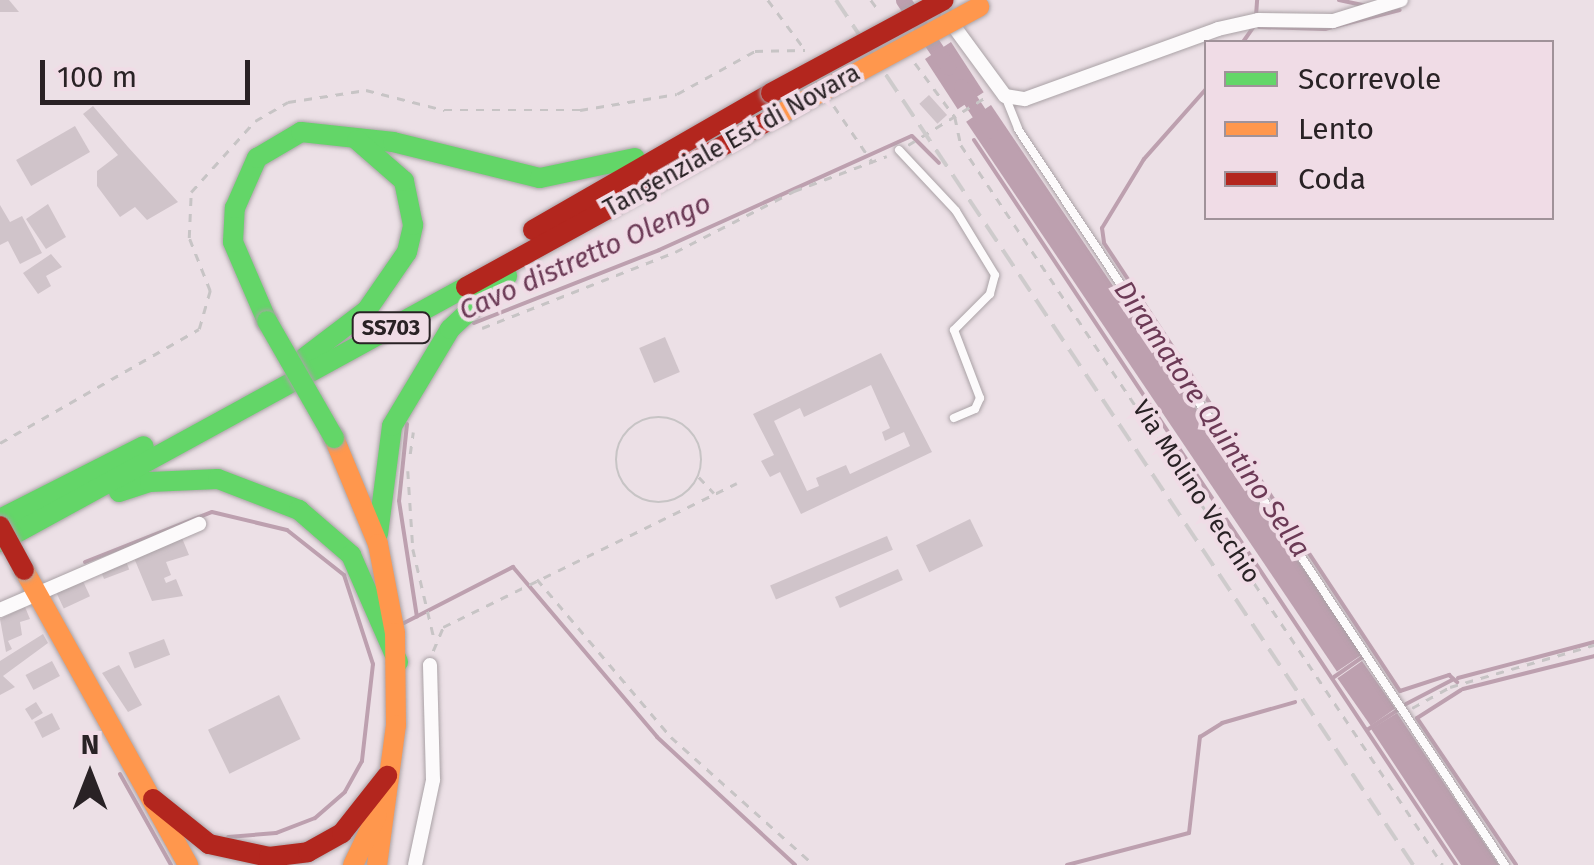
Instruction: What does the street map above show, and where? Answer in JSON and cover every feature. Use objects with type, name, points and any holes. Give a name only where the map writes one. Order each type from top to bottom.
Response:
[{"type":"main road","name":"Tangenziale Est di Novara","points":[[0,523],[304,358],[771,92],[944,0]]},
{"type":"main road","name":"Tangenziale Est di Novara","points":[[0,542],[984,3]]},
{"type":"main road","name":"SS703","points":[[377,865],[390,772],[398,662],[378,544],[334,438],[267,320],[232,242],[241,182],[276,143],[301,132],[334,131],[505,174],[572,176],[635,158],[771,92]]},
{"type":"main road","name":"SS703","points":[[304,358],[392,283],[413,224],[404,181],[364,143],[334,131]]},
{"type":"main road","name":"SS703","points":[[378,544],[392,426],[441,342],[493,286],[596,215]]},
{"type":"main road","name":"SS703","points":[[31,528],[150,482],[243,484],[299,510],[351,554],[390,629]]},
{"type":"main road","points":[[0,523],[188,865]]},
{"type":"main road","name":"SS703","points":[[353,865],[390,772]]},
{"type":"main road","points":[[153,799],[220,849],[269,857],[322,845],[365,810],[390,772]]},
{"type":"street","points":[[936,0],[1005,96],[1026,99],[1252,20],[1333,21],[1401,0]]},
{"type":"street","points":[[0,610],[199,524]]},
{"type":"street","points":[[415,865],[432,780],[430,665]]},
{"type":"lane","points":[[1005,96],[1018,129],[1505,865]]},
{"type":"lane","points":[[898,150],[956,210],[996,275],[990,294],[954,330],[980,398],[975,409],[954,418]]},
{"type":"path","points":[[768,0],[804,48]]},
{"type":"path","points":[[470,336],[494,319],[675,252],[794,191],[873,163],[986,97]]},
{"type":"path","name":"Via Molino Vecchio","points":[[955,117],[962,145],[1443,865]]},
{"type":"path","points":[[866,154],[873,163]]},
{"type":"path","points":[[415,418],[407,468],[425,607],[435,642]]},
{"type":"path","points":[[699,478],[669,502],[643,500],[623,483],[619,444],[648,418],[676,420],[696,438],[699,478],[714,494]]},
{"type":"path","points":[[430,665],[443,626],[737,483]]},
{"type":"path","points":[[535,580],[671,737],[814,865]]},
{"type":"path","points":[[1404,714],[1450,687],[1594,646]]},
{"type":"shaded area","points":[[951,42],[984,92],[958,109],[925,59]]},
{"type":"shaded area","points":[[991,105],[1362,655],[1337,671],[966,122]]},
{"type":"shaded area","points":[[1362,661],[1395,709],[1371,726],[1337,678]]},
{"type":"shaded area","points":[[1397,713],[1499,865],[1461,865],[1371,729]]},
{"type":"building","points":[[0,0],[9,0],[19,12],[0,12]]},
{"type":"building","points":[[929,95],[947,115],[937,124],[919,104]]},
{"type":"building","points":[[93,106],[178,202],[147,220],[135,207],[120,217],[97,186],[97,171],[118,155],[83,114]]},
{"type":"building","points":[[75,126],[90,152],[31,186],[16,160]]},
{"type":"building","points":[[48,204],[66,237],[46,249],[26,219]]},
{"type":"building","points":[[0,205],[10,222],[22,216],[42,253],[20,264],[8,241],[0,245]]},
{"type":"building","points":[[51,254],[62,267],[46,276],[51,286],[38,294],[23,273]]},
{"type":"building","points":[[665,337],[680,372],[654,383],[639,348]]},
{"type":"building","points":[[881,353],[932,452],[801,514],[780,472],[770,477],[761,461],[774,455],[753,414]],"holes":[[[871,385],[890,428],[882,432],[885,441],[904,432],[910,446],[850,474],[846,465],[816,478],[819,486],[807,491],[774,421],[800,408],[804,417]]]},
{"type":"building","points":[[970,519],[983,546],[929,572],[916,545]]},
{"type":"building","points":[[887,536],[893,550],[776,599],[770,586]]},
{"type":"building","points":[[182,538],[189,555],[166,562],[171,575],[164,578],[166,583],[176,579],[183,596],[152,601],[134,558]]},
{"type":"building","points":[[126,561],[129,569],[104,579],[101,571]]},
{"type":"building","points":[[898,569],[903,580],[840,608],[835,597]]},
{"type":"building","points":[[82,579],[90,596],[64,608],[56,591]]},
{"type":"building","points":[[25,607],[30,619],[20,622],[22,635],[8,641],[12,649],[6,652],[0,619]]},
{"type":"building","points":[[43,634],[48,643],[3,676],[15,687],[0,695],[0,661]]},
{"type":"building","points":[[164,639],[170,655],[135,668],[129,653]]},
{"type":"building","points":[[52,661],[60,676],[33,690],[26,675]]},
{"type":"building","points":[[119,665],[142,705],[128,712],[102,673]]},
{"type":"building","points":[[279,695],[300,739],[229,774],[208,730]]},
{"type":"building","points":[[36,702],[43,713],[32,720],[25,709]]},
{"type":"building","points":[[52,713],[60,729],[42,738],[34,722]]},
{"type":"waterway","name":"Diramatore Quintino Sella","points":[[903,0],[948,67]]},
{"type":"waterway","name":"Cavo distretto Olengo","points":[[1256,16],[1257,0]]},
{"type":"waterway","name":"Cavo distretto Olengo","points":[[1339,0],[1363,5]]},
{"type":"waterway","name":"Cavo distretto Olengo","points":[[1259,27],[1325,29],[1400,10]]},
{"type":"waterway","name":"Cavo distretto Olengo","points":[[1244,40],[1254,26]]},
{"type":"waterway","name":"Diramatore Quintino Sella","points":[[961,86],[990,130]]},
{"type":"waterway","name":"Cavo distretto Olengo","points":[[1204,91],[1144,159],[1102,228],[1104,243],[1400,691],[1449,675],[1457,682]]},
{"type":"waterway","name":"Cavo distretto Olengo","points":[[474,323],[659,250],[912,136],[939,163]]},
{"type":"waterway","name":"Cavo distretto Olengo","points":[[974,140],[1456,865]]},
{"type":"waterway","name":"Cavo distretto Olengo","points":[[407,424],[399,501],[417,617]]},
{"type":"waterway","name":"Cavo distretto Olengo","points":[[85,562],[212,512],[287,530],[344,575],[373,664],[362,761],[345,792],[315,818],[276,833],[228,837]]},
{"type":"waterway","name":"Cavo distretto Olengo","points":[[402,624],[513,567],[657,737],[795,865]]},
{"type":"waterway","name":"Cavo distretto Olengo","points":[[1458,678],[1594,642]]},
{"type":"waterway","name":"Cavo distretto Olengo","points":[[1334,677],[1367,654]]},
{"type":"waterway","name":"Cavo distretto Olengo","points":[[1463,689],[1594,656]]},
{"type":"waterway","name":"Cavo distretto Olengo","points":[[1406,704],[1452,680]]},
{"type":"waterway","points":[[1461,690],[1417,718],[1516,865]]},
{"type":"waterway","name":"Cavo distretto Olengo","points":[[1067,865],[1189,833],[1200,737],[1222,723],[1295,702]]},
{"type":"waterway","name":"Cavo distretto Olengo","points":[[1367,730],[1396,711]]},
{"type":"waterway","points":[[120,774],[171,865]]},
{"type":"railway","points":[[836,0],[1413,865]]},
{"type":"traffic: fast","points":[[267,321],[233,242],[235,208],[257,158],[301,132],[393,142],[540,178],[635,158]]},
{"type":"traffic: fast","points":[[304,358],[367,310],[407,252],[413,225],[404,181],[357,140]]},
{"type":"traffic: fast","points":[[378,534],[392,426],[450,329],[507,276]]},
{"type":"traffic: fast","points":[[0,542],[466,287]]},
{"type":"traffic: fast","points":[[267,321],[334,438]]},
{"type":"traffic: fast","points":[[0,519],[144,446]]},
{"type":"traffic: fast","points":[[119,492],[150,482],[218,479],[299,510],[351,555],[398,662]]},
{"type":"traffic: slow","points":[[782,113],[979,7]]},
{"type":"traffic: slow","points":[[334,438],[378,544],[395,633],[396,725],[377,865]]},
{"type":"traffic: slow","points":[[24,570],[188,865]]},
{"type":"traffic: slow","points":[[353,865],[377,815]]},
{"type":"traffic: jam","points":[[771,93],[944,0]]},
{"type":"traffic: jam","points":[[533,230],[771,93]]},
{"type":"traffic: jam","points":[[466,287],[782,113]]},
{"type":"traffic: jam","points":[[0,526],[24,570]]},
{"type":"traffic: jam","points":[[153,799],[209,844],[269,857],[308,852],[342,833],[387,776]]}]
